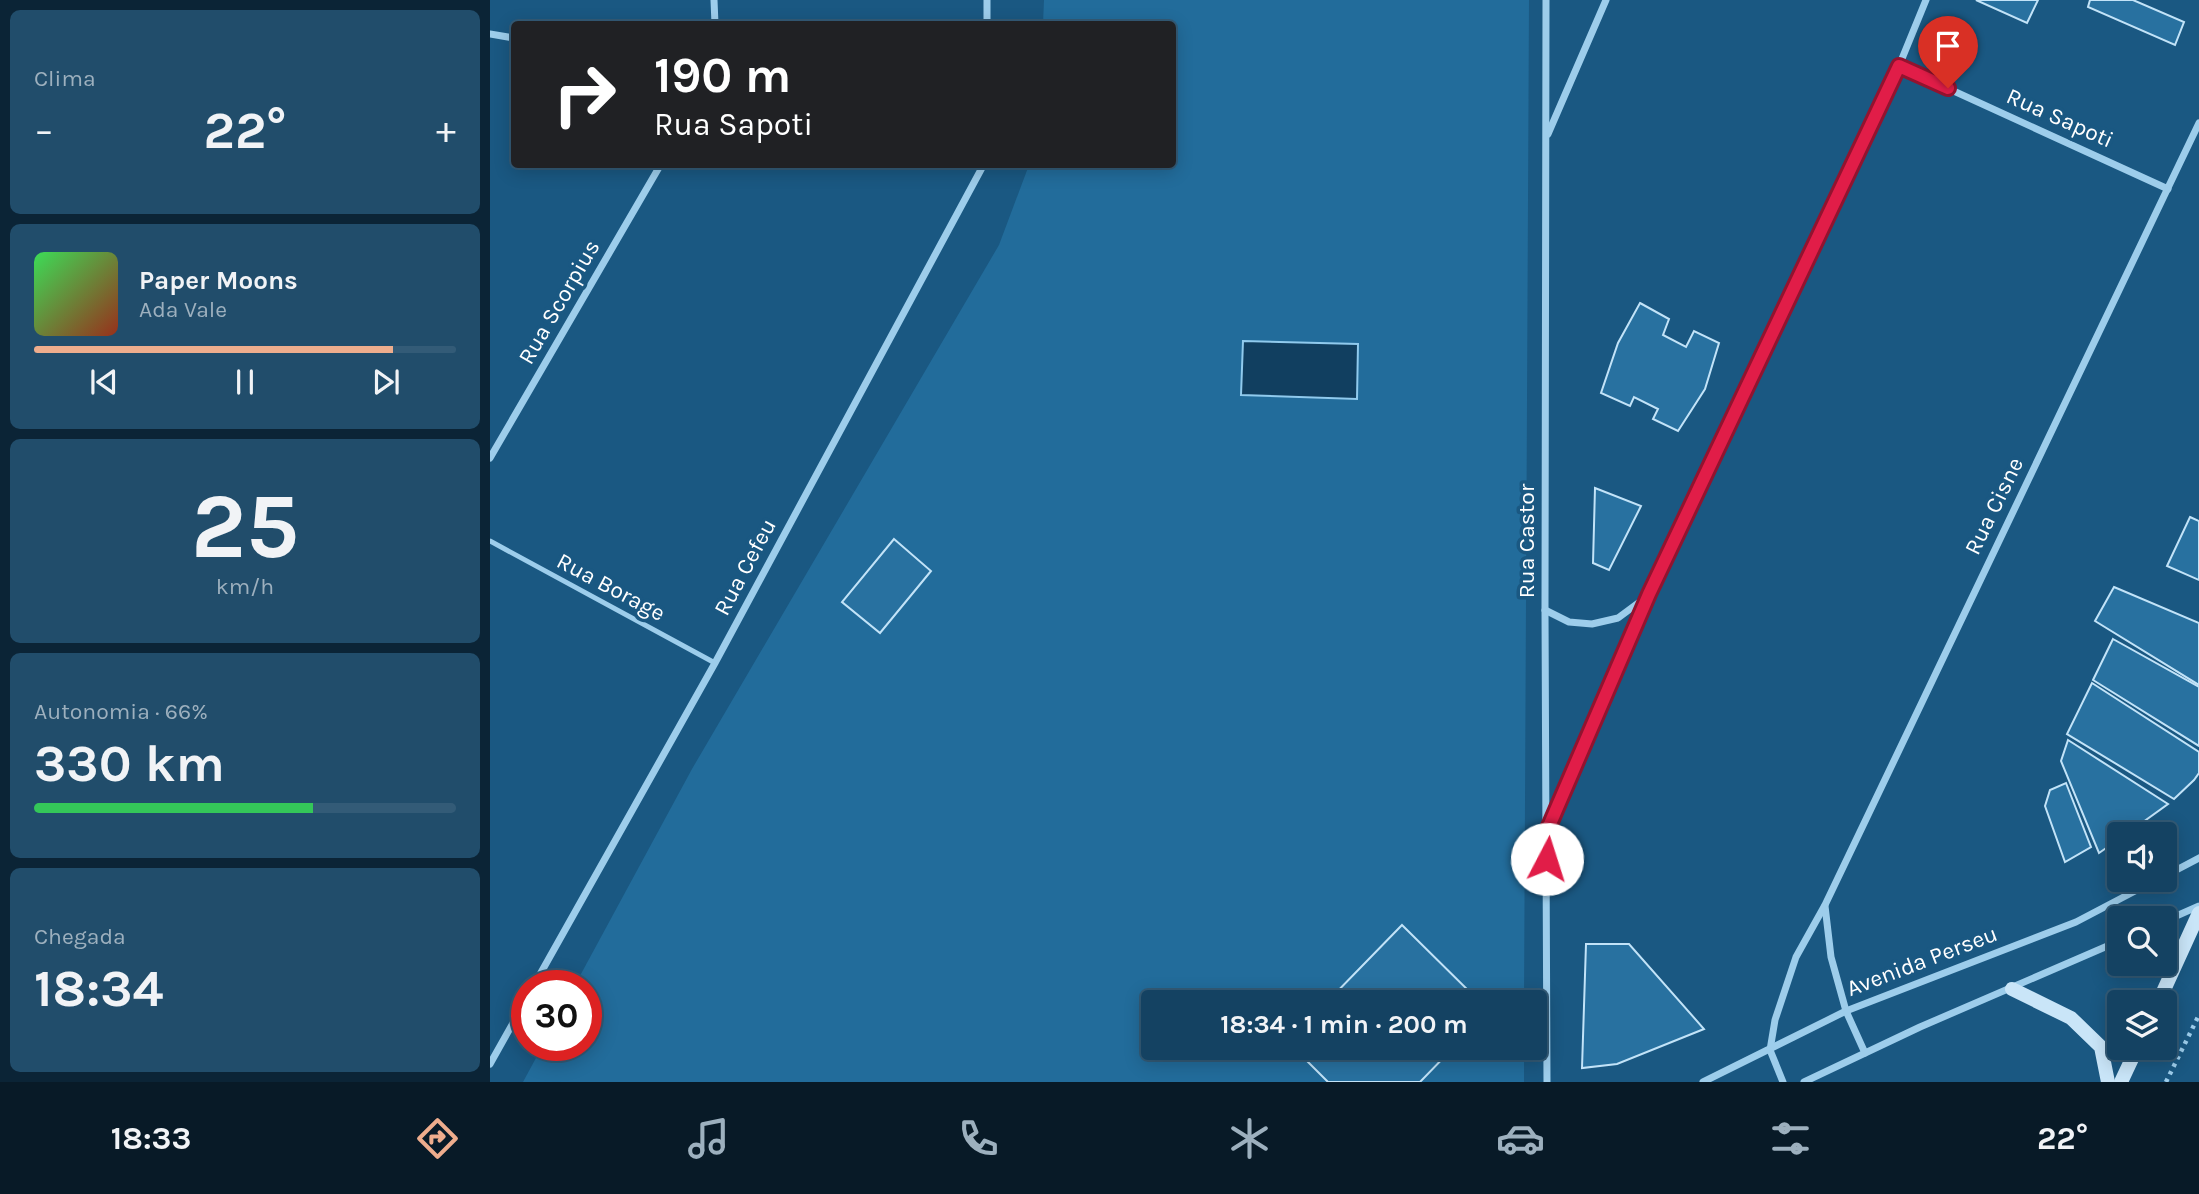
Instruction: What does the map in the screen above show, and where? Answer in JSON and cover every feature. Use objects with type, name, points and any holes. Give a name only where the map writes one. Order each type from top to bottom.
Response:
[{"type":"main road","points":[[2164,990],[2199,913]]},
{"type":"main road","points":[[2012,989],[2071,1018],[2101,1047],[2108,1082]]},
{"type":"main road","points":[[2121,1082],[2131,1060]]},
{"type":"street","points":[[715,0],[715,21]]},
{"type":"street","points":[[987,0],[987,21]]},
{"type":"street","name":"Rua Castor","points":[[1546,0],[1547,1082]]},
{"type":"street","points":[[1546,138],[1606,0]]},
{"type":"street","points":[[1547,831],[1649,594],[1899,66],[1926,0]]},
{"type":"street","points":[[490,34],[511,38]]},
{"type":"street","name":"Rua Sapoti","points":[[1899,66],[2168,189]]},
{"type":"street","name":"Rua Cisne","points":[[1770,1050],[1775,1020],[1796,957],[1825,905],[2199,123]]},
{"type":"street","name":"Rua Scorpius","points":[[490,458],[659,168]]},
{"type":"street","name":"Rua Cefeu","points":[[542,970],[715,663],[982,168]]},
{"type":"street","points":[[1545,610],[1569,622],[1592,625],[1618,618],[1649,594]]},
{"type":"street","points":[[2177,870],[2199,858]]},
{"type":"street","name":"Avenida Perseu","points":[[1703,1082],[1846,1011],[2076,922],[2133,892]]},
{"type":"street","points":[[1825,905],[1831,957],[1846,1011],[1865,1053]]},
{"type":"street","points":[[2177,916],[2199,906]]},
{"type":"street","points":[[1804,1082],[2107,946]]},
{"type":"street","points":[[490,1063],[511,1026]]},
{"type":"street","points":[[1770,1050],[1783,1082]]},
{"type":"lane","name":"Rua Borage","points":[[490,541],[715,663]]},
{"type":"path","points":[[2166,1082],[2199,1015]]},
{"type":"shaded area","points":[[1044,0],[1529,0],[1524,990],[1141,990],[1141,1060],[1524,1060],[1524,1082],[523,1082],[534,1061],[602,1061],[602,970],[583,970],[692,769],[999,245],[1028,168],[1176,168],[1176,21],[1043,21]]},
{"type":"shaded area","points":[[1243,341],[1358,344],[1357,399],[1241,395]]},
{"type":"building","points":[[1976,0],[2038,0],[2027,23]]},
{"type":"building","points":[[2090,0],[2133,0],[2184,22],[2175,45],[2088,7]]},
{"type":"building","points":[[1640,303],[1669,319],[1663,335],[1686,347],[1694,331],[1719,343],[1705,389],[1678,431],[1653,419],[1658,409],[1634,397],[1630,406],[1601,393],[1618,343]]},
{"type":"building","points":[[1595,488],[1641,506],[1609,570],[1593,563]]},
{"type":"building","points":[[2190,517],[2199,521],[2199,580],[2167,566]]},
{"type":"building","points":[[894,539],[931,571],[880,633],[842,602]]},
{"type":"building","points":[[2114,587],[2199,623],[2199,685],[2095,621]]},
{"type":"building","points":[[2113,639],[2199,687],[2199,746],[2093,680]]},
{"type":"building","points":[[2092,683],[2199,752],[2199,773],[2174,799],[2067,734]]},
{"type":"building","points":[[2068,740],[2168,804],[2143,822],[2107,822],[2107,847],[2099,853],[2061,761]]},
{"type":"building","points":[[2066,783],[2091,847],[2065,862],[2045,806],[2050,790]]},
{"type":"building","points":[[1402,925],[1468,990],[1339,990]]},
{"type":"building","points":[[1586,944],[1629,944],[1704,1029],[1617,1064],[1582,1068]]},
{"type":"building","points":[[1306,1060],[1441,1060],[1420,1082],[1328,1082]]},
{"type":"route","points":[[1547,859],[1547,831],[1649,594],[1899,66],[1948,88]]}]
